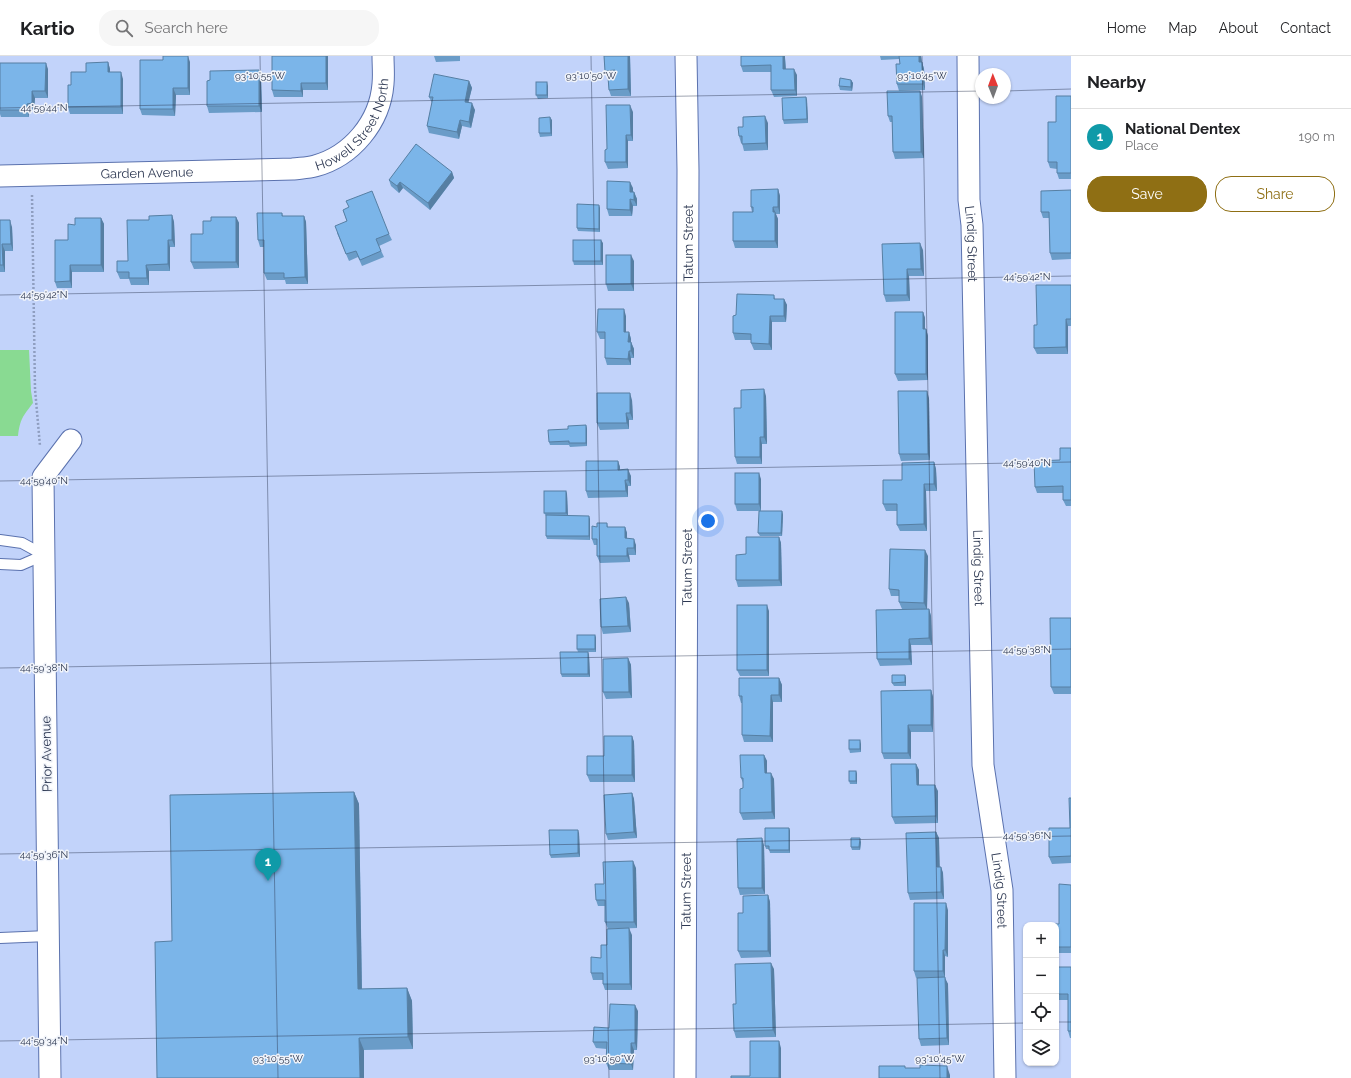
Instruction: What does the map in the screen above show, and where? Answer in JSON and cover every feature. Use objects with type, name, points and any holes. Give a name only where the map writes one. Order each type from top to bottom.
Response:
[{"type":"street","name":"Howell Street North","points":[[293,169],[314,166],[334,159],[358,141],[370,125],[379,106],[383,85],[383,56]]},
{"type":"street","name":"Tatum Street","points":[[685,1078],[688,186],[686,56]]},
{"type":"street","name":"Lindig Street","points":[[968,56],[969,200],[972,225],[983,765],[1002,890],[1005,1078]]},
{"type":"street","name":"Garden Avenue","points":[[0,176],[293,169]]},
{"type":"street","points":[[43,477],[71,440]]},
{"type":"street","name":"Prior Avenue","points":[[43,477],[50,1078]]},
{"type":"lane","points":[[0,540],[22,543],[44,555]]},
{"type":"lane","points":[[0,564],[21,565],[44,555]]},
{"type":"lane","points":[[0,938],[48,936]]},
{"type":"path","points":[[32,175],[35,389],[43,477]]},
{"type":"green space","points":[[0,350],[29,350],[33,403],[22,418],[18,436],[0,436]]},
{"type":"building","points":[[163,56],[188,56],[188,88],[173,88],[173,109],[140,109],[140,60],[163,60]]},
{"type":"building","points":[[272,56],[326,56],[326,83],[301,83],[301,91],[272,90]]},
{"type":"building","points":[[604,56],[628,56],[628,89],[609,90],[608,77],[615,77],[615,70],[605,71]]},
{"type":"building","points":[[741,56],[783,56],[783,69],[794,69],[795,90],[771,90],[771,65],[741,66]]},
{"type":"building","points":[[899,56],[919,56],[919,62],[922,62],[923,84],[897,84],[896,64],[900,64]]},
{"type":"building","points":[[108,62],[108,72],[121,72],[121,107],[68,107],[68,85],[71,85],[71,72],[86,72],[86,63]]},
{"type":"building","points":[[0,63],[46,63],[45,91],[32,91],[32,103],[27,104],[27,110],[0,110]]},
{"type":"building","points":[[259,70],[259,106],[207,106],[207,81],[210,80],[210,71]]},
{"type":"building","points":[[434,74],[469,81],[465,102],[472,103],[469,122],[460,120],[457,132],[427,126],[433,97],[429,97]]},
{"type":"building","points":[[840,78],[851,80],[851,87],[839,86]]},
{"type":"building","points":[[536,82],[547,82],[547,95],[536,95]]},
{"type":"building","points":[[887,91],[920,91],[921,152],[893,152],[892,116],[888,116]]},
{"type":"building","points":[[1056,96],[1071,96],[1071,173],[1057,173],[1057,162],[1048,162],[1048,122],[1056,122]]},
{"type":"building","points":[[806,97],[807,119],[783,120],[782,98]]},
{"type":"building","points":[[606,105],[630,105],[631,135],[626,135],[626,162],[605,162],[605,150],[607,149]]},
{"type":"building","points":[[765,116],[766,143],[742,144],[742,136],[739,136],[738,127],[743,127],[743,117]]},
{"type":"building","points":[[550,117],[551,133],[539,133],[539,118]]},
{"type":"building","points":[[416,144],[452,172],[428,203],[400,182],[397,186],[389,180]]},
{"type":"building","points":[[607,181],[630,182],[630,192],[634,192],[634,200],[630,199],[630,210],[607,209]]},
{"type":"building","points":[[778,189],[778,207],[773,207],[773,212],[775,212],[775,241],[733,241],[733,212],[753,212],[753,207],[751,207],[751,190]]},
{"type":"building","points":[[1071,190],[1071,253],[1050,253],[1049,212],[1041,212],[1041,191]]},
{"type":"building","points":[[372,191],[389,234],[376,239],[381,251],[360,260],[356,251],[346,254],[335,226],[347,221],[343,210],[349,207],[346,201]]},
{"type":"building","points":[[577,204],[599,205],[599,229],[577,228]]},
{"type":"building","points":[[257,213],[282,213],[282,216],[304,216],[305,277],[284,278],[284,273],[264,273],[264,240],[258,240]]},
{"type":"building","points":[[172,215],[172,240],[168,240],[168,264],[146,265],[147,278],[129,278],[129,272],[117,272],[117,261],[128,261],[127,220],[149,220],[149,216]]},
{"type":"building","points":[[211,217],[236,217],[236,262],[191,262],[191,234],[203,234],[203,221],[211,221]]},
{"type":"building","points":[[75,218],[101,218],[101,265],[70,265],[70,281],[55,282],[55,240],[68,240],[68,224],[75,225]]},
{"type":"building","points":[[0,220],[10,220],[11,244],[2,244],[3,265],[0,265]]},
{"type":"building","points":[[573,240],[601,240],[601,261],[573,261]]},
{"type":"building","points":[[920,243],[921,269],[907,269],[907,295],[884,295],[882,244]]},
{"type":"building","points":[[606,255],[631,255],[631,284],[606,284]]},
{"type":"building","points":[[1036,285],[1071,285],[1071,319],[1066,319],[1066,347],[1034,348],[1034,325],[1037,325]]},
{"type":"building","points":[[737,294],[774,295],[774,299],[784,299],[784,316],[770,316],[769,344],[751,343],[751,334],[733,333],[733,316],[736,315]]},
{"type":"building","points":[[598,309],[624,309],[624,332],[629,332],[628,342],[631,342],[631,351],[629,351],[628,359],[605,358],[605,332],[597,332]]},
{"type":"building","points":[[895,312],[923,312],[923,329],[926,329],[926,374],[895,374]]},
{"type":"building","points":[[764,389],[764,437],[760,437],[760,457],[735,457],[734,408],[741,408],[741,390]]},
{"type":"building","points":[[898,391],[927,391],[928,454],[899,454]]},
{"type":"building","points":[[597,393],[630,393],[630,413],[626,413],[627,423],[597,423]]},
{"type":"building","points":[[586,425],[586,443],[569,443],[569,441],[549,442],[548,430],[568,429],[568,426]]},
{"type":"building","points":[[1060,448],[1071,448],[1071,500],[1063,500],[1063,486],[1035,487],[1034,461],[1060,460]]},
{"type":"building","points":[[586,461],[618,461],[618,470],[628,469],[628,480],[625,480],[626,491],[586,491]]},
{"type":"building","points":[[934,462],[934,484],[924,484],[924,524],[897,525],[897,504],[883,504],[883,480],[902,480],[902,463]]},
{"type":"building","points":[[735,473],[759,473],[759,504],[735,504]]},
{"type":"building","points":[[544,491],[566,491],[566,513],[544,513]]},
{"type":"building","points":[[759,511],[782,511],[781,533],[758,533]]},
{"type":"building","points":[[546,515],[589,516],[589,536],[546,536]]},
{"type":"building","points":[[597,523],[607,523],[607,527],[625,527],[625,538],[634,539],[634,548],[627,548],[627,556],[597,556],[597,539],[592,539],[592,526],[597,527]]},
{"type":"building","points":[[746,537],[779,537],[779,580],[736,580],[736,555],[746,554]]},
{"type":"building","points":[[890,549],[925,550],[924,603],[899,602],[899,590],[889,589]]},
{"type":"building","points":[[626,597],[628,626],[601,627],[600,599]]},
{"type":"building","points":[[737,605],[767,605],[767,670],[737,670]]},
{"type":"building","points":[[929,609],[929,638],[909,639],[909,659],[877,659],[876,610]]},
{"type":"building","points":[[1050,618],[1071,618],[1071,687],[1051,687]]},
{"type":"building","points":[[577,635],[595,635],[595,649],[577,649]]},
{"type":"building","points":[[560,652],[588,652],[588,674],[561,674]]},
{"type":"building","points":[[628,658],[629,692],[603,692],[603,659]]},
{"type":"building","points":[[892,675],[905,675],[905,682],[892,683]]},
{"type":"building","points":[[739,678],[779,678],[779,695],[771,695],[770,736],[742,735],[742,696],[739,696]]},
{"type":"building","points":[[931,690],[931,725],[908,725],[908,753],[882,753],[881,691]]},
{"type":"building","points":[[604,736],[632,736],[632,775],[587,775],[587,756],[604,756]]},
{"type":"building","points":[[849,740],[860,740],[860,749],[849,749]]},
{"type":"building","points":[[740,755],[764,755],[765,773],[771,773],[772,812],[740,813],[740,789],[743,788],[743,778],[741,778]]},
{"type":"building","points":[[891,764],[916,764],[917,785],[935,785],[936,816],[892,817]]},
{"type":"building","points":[[849,771],[856,771],[856,781],[849,781]]},
{"type":"building","points":[[354,792],[358,989],[407,988],[408,1037],[359,1038],[360,1078],[157,1078],[155,942],[172,941],[170,795]]},
{"type":"building","points":[[632,793],[634,832],[606,834],[604,795]]},
{"type":"building","points":[[1069,798],[1071,798],[1071,856],[1049,857],[1049,828],[1070,828]]},
{"type":"building","points":[[765,828],[789,828],[789,850],[769,850],[769,846],[765,846]]},
{"type":"building","points":[[549,830],[578,830],[578,853],[550,855]]},
{"type":"building","points":[[936,832],[937,867],[941,867],[941,892],[908,893],[906,833]]},
{"type":"building","points":[[762,838],[762,888],[738,888],[737,839]]},
{"type":"building","points":[[851,838],[860,838],[859,847],[851,847]]},
{"type":"building","points":[[633,861],[634,922],[605,922],[605,900],[596,900],[595,884],[604,884],[603,862]]},
{"type":"building","points":[[1059,884],[1071,885],[1071,947],[1059,947]]},
{"type":"building","points":[[768,895],[768,951],[738,951],[738,913],[743,913],[743,896]]},
{"type":"building","points":[[914,903],[946,903],[943,971],[914,971]]},
{"type":"building","points":[[629,928],[630,984],[603,984],[603,973],[591,973],[591,957],[601,958],[601,945],[607,945],[607,929]]},
{"type":"building","points":[[771,963],[773,1030],[734,1031],[733,1004],[736,1004],[735,964]]},
{"type":"building","points":[[1059,967],[1071,967],[1071,1031],[1068,1031],[1068,994],[1059,994]]},
{"type":"building","points":[[945,977],[947,1038],[919,1039],[917,978]]},
{"type":"building","points":[[610,1004],[635,1005],[635,1043],[631,1043],[631,1064],[606,1063],[607,1042],[593,1042],[594,1027],[609,1028]]},
{"type":"building","points":[[750,1041],[779,1041],[779,1078],[731,1078],[731,1076],[750,1076]]},
{"type":"building","points":[[920,1065],[947,1066],[947,1078],[879,1078],[879,1066],[905,1066],[905,1068],[920,1068]]},
{"type":"place","name":"National Dentex","points":[[268,881]]}]
